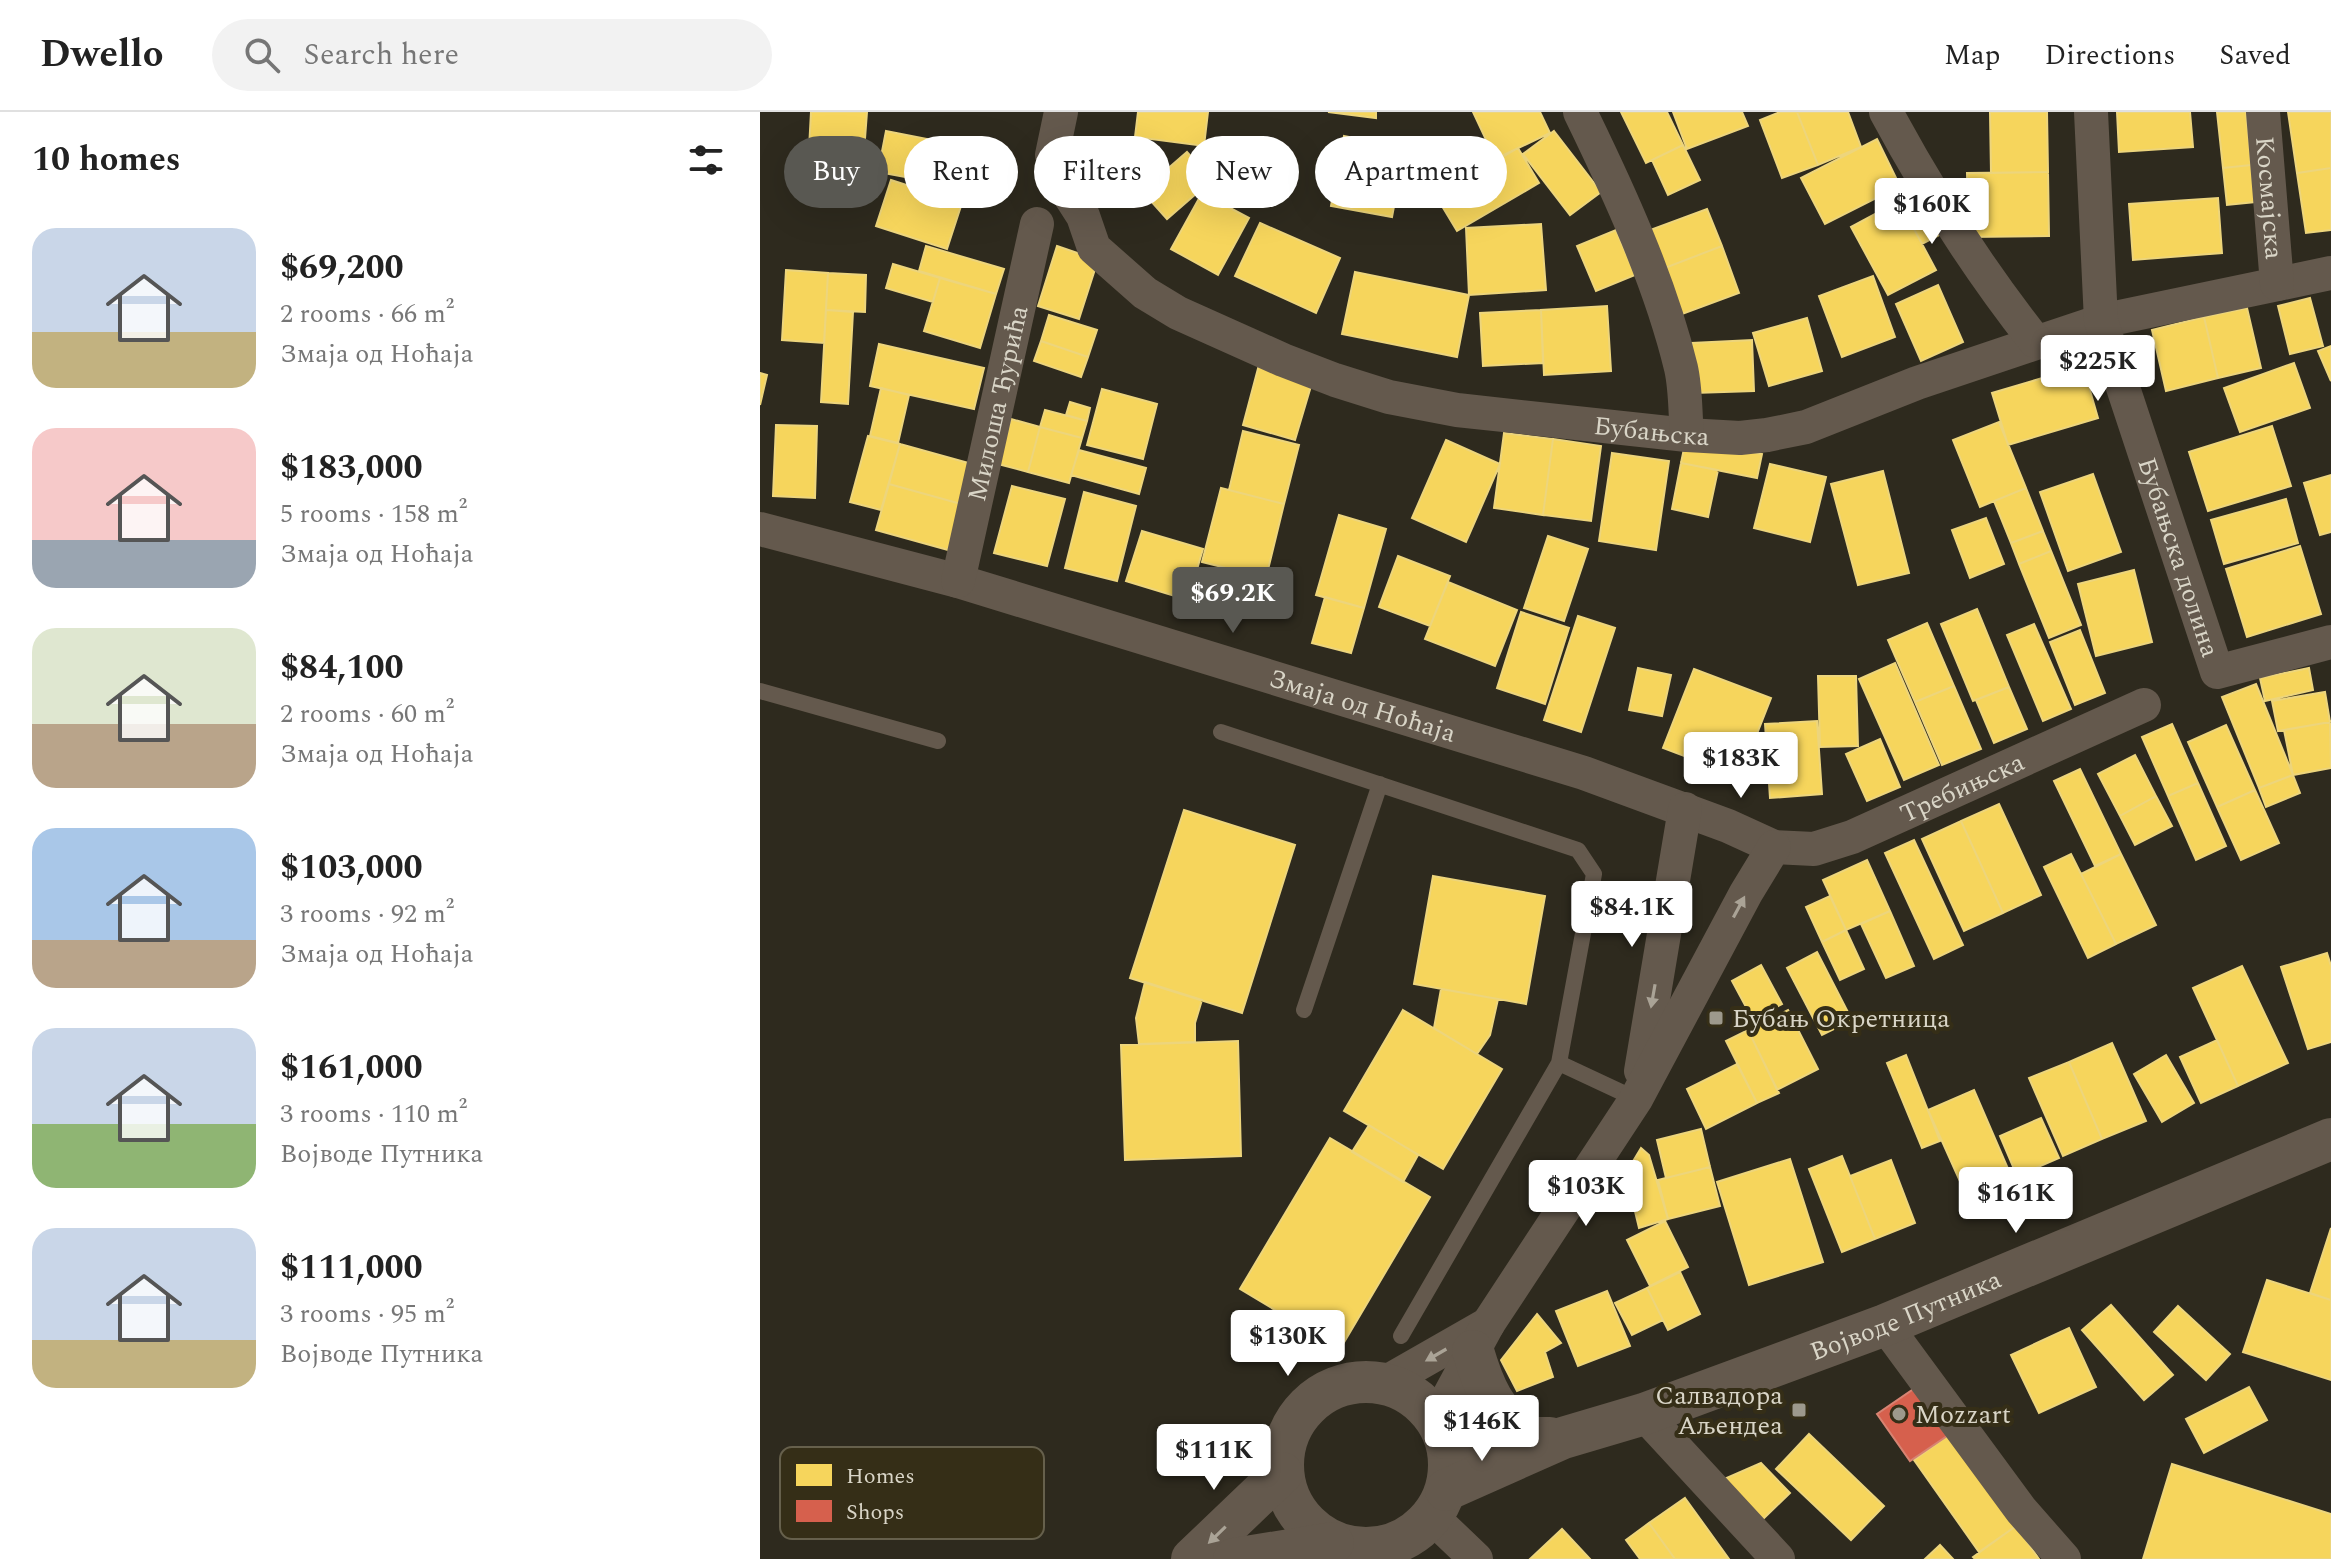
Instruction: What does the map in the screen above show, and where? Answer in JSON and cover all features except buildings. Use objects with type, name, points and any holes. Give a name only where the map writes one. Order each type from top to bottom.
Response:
[{"type":"street","name":"Бубањска","points":[[1061,112],[1052,155],[1058,177],[1083,216],[1094,248],[1145,293],[1178,313],[1283,360],[1389,397],[1457,410],[1687,435],[1740,438],[1767,435],[1806,427],[1917,383],[2101,321],[2331,273]]},
{"type":"street","points":[[1580,112],[1625,210],[1664,315],[1682,371],[1687,435]]},
{"type":"street","points":[[1886,112],[1955,229],[2004,302],[2035,341]]},
{"type":"street","name":"Бубањска долина","points":[[2091,112],[2101,321],[2217,672],[2331,642]]},
{"type":"street","name":"Космајска","points":[[2263,112],[2277,284]]},
{"type":"street","name":"Милоша Ђурића","points":[[958,581],[1037,224]]},
{"type":"street","name":"Змаја од Ноћаја","points":[[760,529],[958,581],[1584,773],[1685,809],[1774,847]]},
{"type":"street","name":"Требињска","points":[[1774,847],[1814,849],[1852,837],[2144,705]]},
{"type":"street","points":[[1636,1099],[1685,809]]},
{"type":"street","points":[[1439,1427],[1448,1398],[1481,1338],[1636,1099],[1746,893],[1774,847]]},
{"type":"street","name":"Војводе Путника","points":[[1234,1559],[1333,1543],[1359,1549],[1387,1547],[1412,1535],[1439,1503],[1544,1438],[1644,1414],[1885,1325],[2331,1139]]},
{"type":"street","points":[[1885,1325],[2021,1510],[2064,1559]]},
{"type":"street","points":[[1383,1384],[1481,1338]]},
{"type":"street","points":[[1481,1338],[1491,1400],[1505,1421],[1544,1438]]},
{"type":"street","points":[[1333,1543],[1308,1526],[1290,1502],[1282,1473],[1284,1447],[1293,1423],[1310,1403],[1344,1385],[1357,1382],[1383,1384],[1417,1399],[1439,1427],[1450,1473],[1439,1503],[1476,1559]]},
{"type":"street","points":[[1644,1414],[1778,1559]]},
{"type":"street","name":"Војводе Путника","points":[[1439,1427],[1544,1438]]},
{"type":"street","points":[[1192,1559],[1282,1473]]},
{"type":"lane","points":[[760,691],[938,741]]},
{"type":"lane","points":[[1221,732],[1578,850],[1594,874],[1559,1063],[1401,1336]]},
{"type":"lane","points":[[1304,1010],[1380,784]]},
{"type":"lane","points":[[1559,1063],[1636,1099]]},
{"type":"place","name":"Бубањ Окретница","points":[[1716,1018]]},
{"type":"place","name":"Салвадора Аљендеа","points":[[1799,1410]]},
{"type":"place","name":"Mozzart","points":[[1899,1414]]}]
